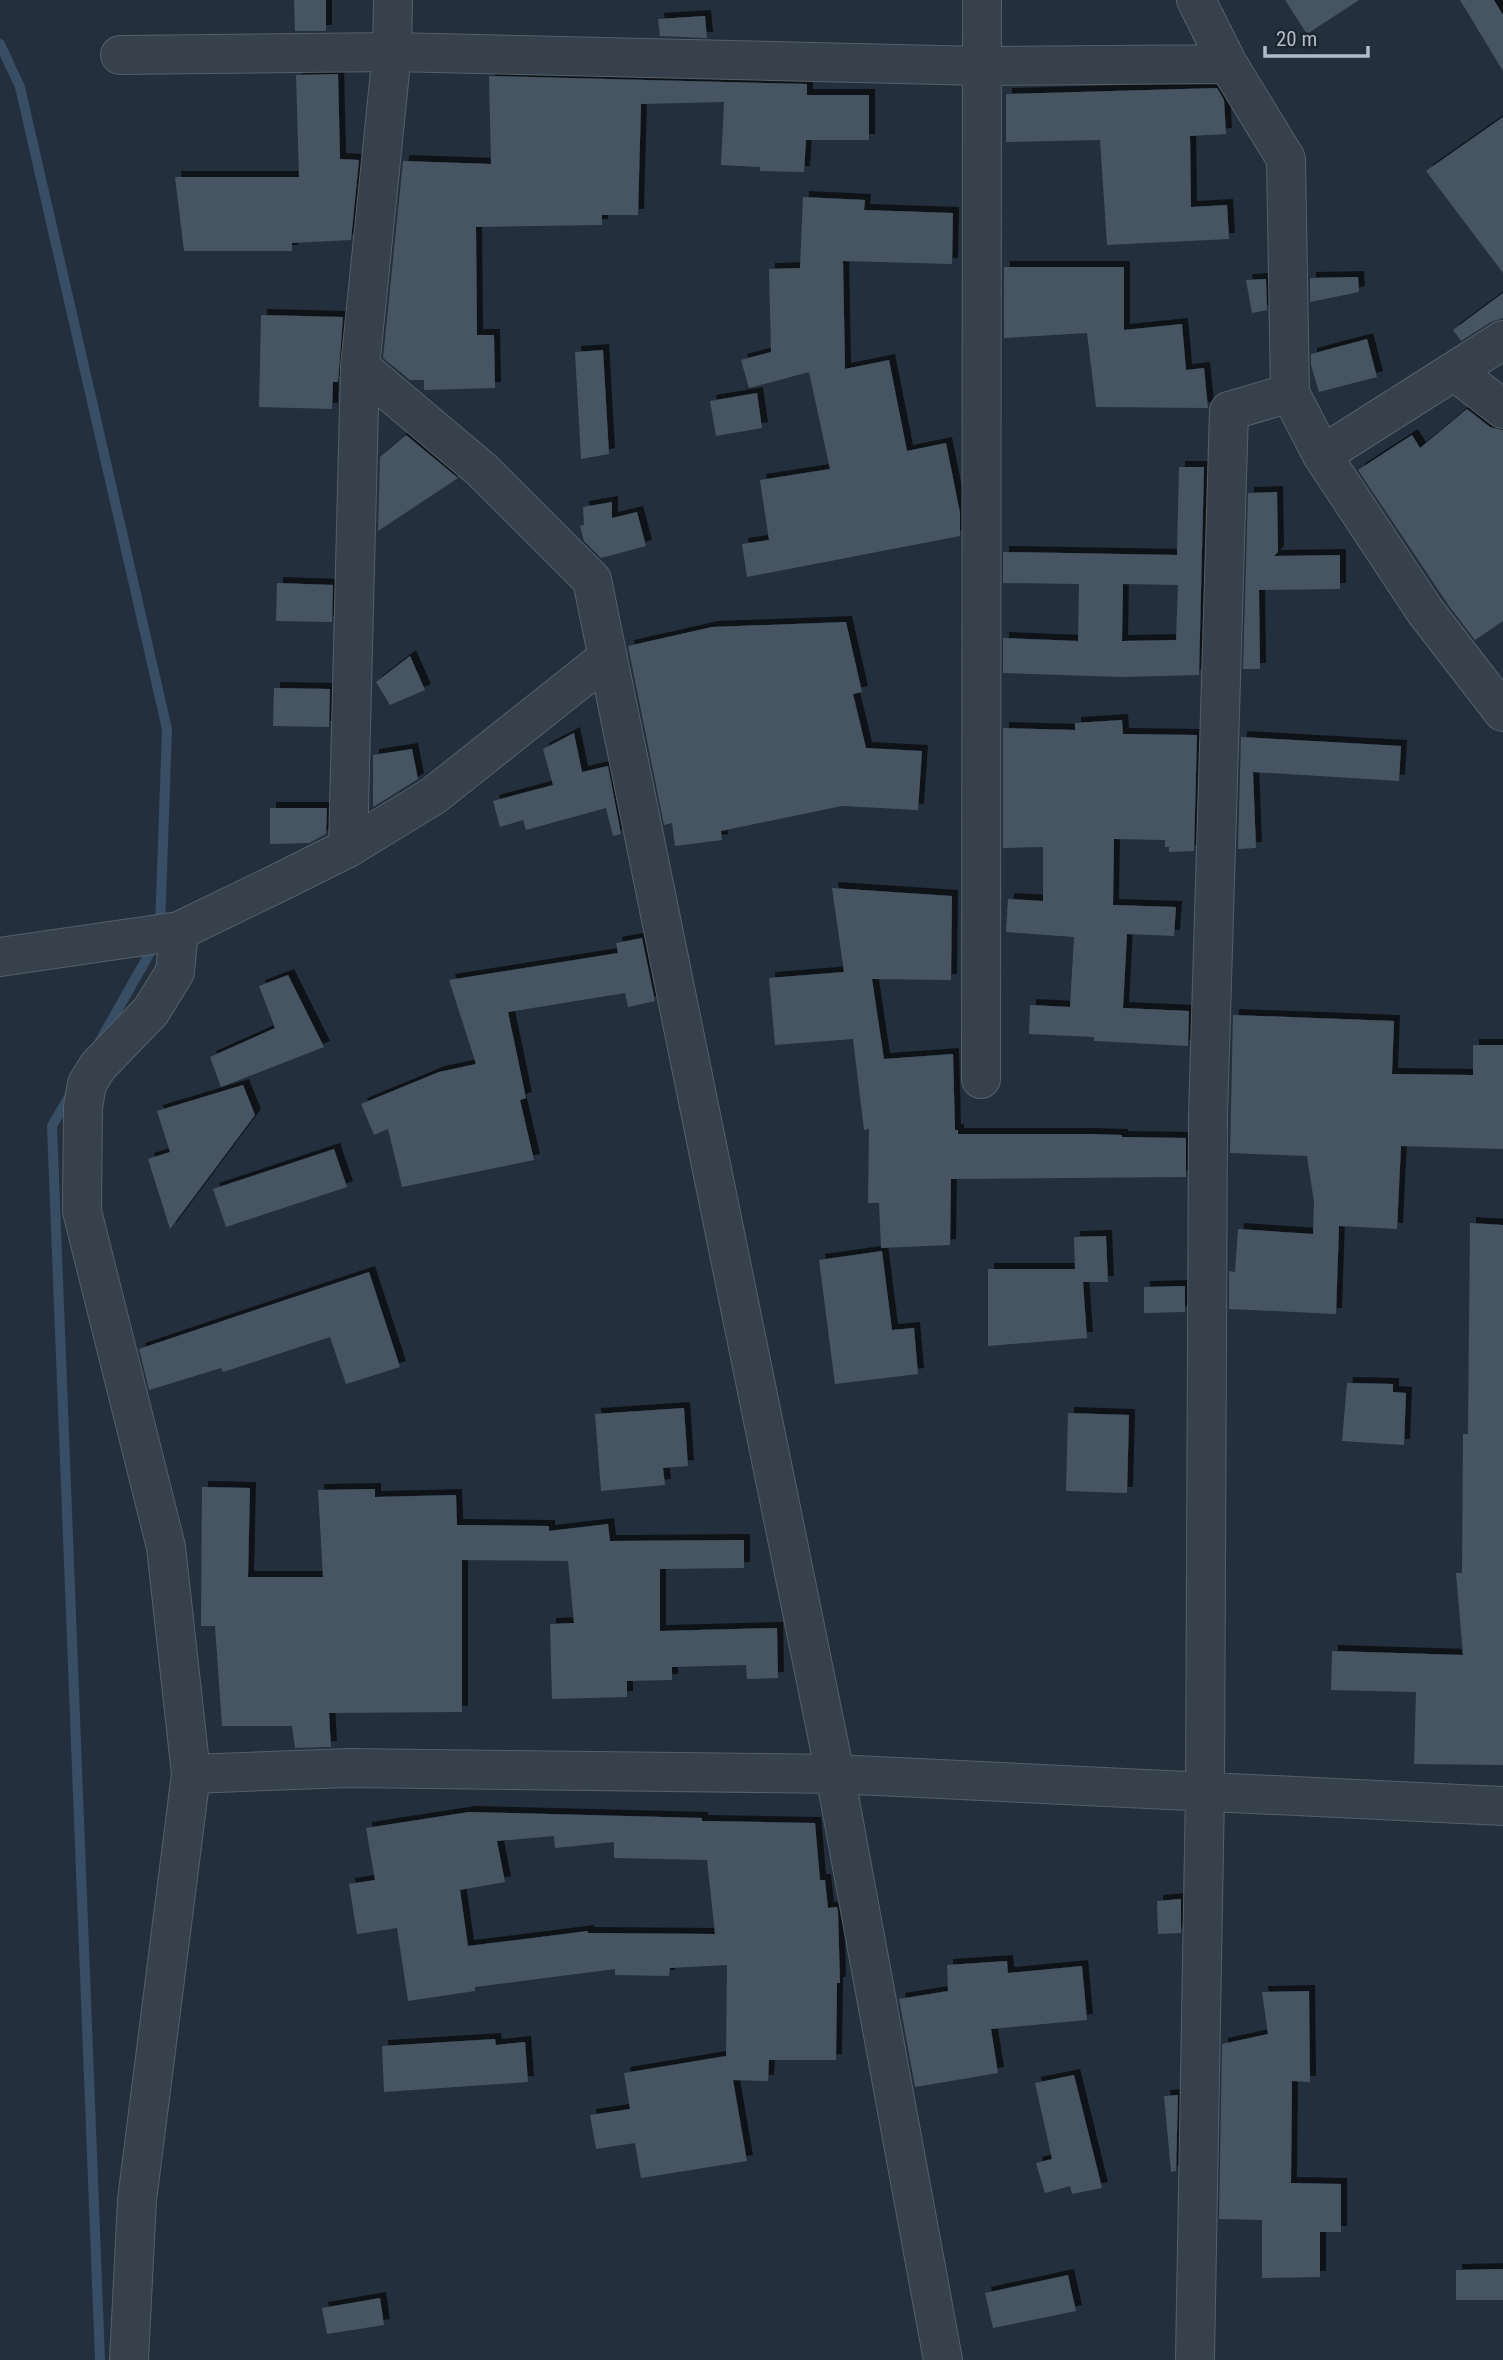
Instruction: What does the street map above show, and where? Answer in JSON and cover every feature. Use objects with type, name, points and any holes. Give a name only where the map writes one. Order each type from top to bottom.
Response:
[{"type":"street","points":[[348,848],[360,367],[392,52],[393,0]]},
{"type":"street","points":[[981,1079],[982,0]]},
{"type":"street","points":[[1195,0],[1228,64],[1286,159],[1290,393],[1322,455],[1425,611],[1503,712]]},
{"type":"street","points":[[120,55],[392,52],[981,66],[1228,64]]},
{"type":"street","points":[[1322,455],[1503,340]]},
{"type":"street","points":[[360,367],[482,470],[593,580],[835,1774],[943,2360]]},
{"type":"street","points":[[1454,370],[1503,409]]},
{"type":"street","points":[[1195,2360],[1205,1791],[1208,1116],[1229,411],[1290,393]]},
{"type":"street","points":[[0,957],[179,931],[348,848],[433,796],[608,657]]},
{"type":"street","points":[[129,2360],[137,2200],[191,1774],[166,1547],[82,1211],[83,1107],[87,1084],[98,1066],[150,1011],[175,972],[179,931]]},
{"type":"street","points":[[191,1774],[349,1768],[835,1774],[1503,1806]]},
{"type":"building","points":[[294,0],[326,0],[326,31],[295,31]]},
{"type":"building","points":[[1285,0],[1359,0],[1307,34]]},
{"type":"building","points":[[1460,0],[1494,0],[1503,15],[1503,71]]},
{"type":"building","points":[[705,16],[707,38],[660,36],[658,19]]},
{"type":"building","points":[[338,74],[340,159],[359,160],[351,240],[292,243],[292,251],[184,251],[175,177],[299,177],[296,75]]},
{"type":"building","points":[[489,76],[807,84],[807,95],[869,95],[869,140],[806,140],[804,172],[760,171],[760,167],[721,165],[724,102],[641,104],[638,215],[602,215],[602,225],[476,227],[477,335],[494,335],[495,388],[424,390],[424,380],[410,380],[383,358],[403,161],[491,164]]},
{"type":"building","points":[[1217,88],[1224,100],[1226,134],[1190,136],[1191,207],[1227,205],[1229,239],[1107,245],[1100,140],[1006,142],[1006,94]]},
{"type":"building","points":[[1503,117],[1503,273],[1426,171]]},
{"type":"building","points":[[803,197],[865,200],[864,210],[953,213],[952,264],[843,261],[845,369],[889,360],[907,451],[946,443],[960,513],[960,536],[747,577],[742,544],[769,540],[760,480],[830,469],[809,372],[749,388],[741,360],[771,352],[769,269],[800,268]]},
{"type":"building","points":[[1004,267],[1124,267],[1124,330],[1182,324],[1186,370],[1204,368],[1208,408],[1096,407],[1087,333],[1004,338]]},
{"type":"building","points":[[1358,277],[1359,292],[1310,302],[1310,278]]},
{"type":"building","points":[[1266,279],[1267,310],[1252,313],[1246,280]]},
{"type":"building","points":[[1503,293],[1503,318],[1491,322],[1461,341],[1453,330]]},
{"type":"building","points":[[261,315],[343,317],[338,382],[333,382],[332,409],[259,407]]},
{"type":"building","points":[[1367,339],[1377,377],[1319,392],[1311,365],[1311,354]]},
{"type":"building","points":[[603,350],[609,454],[581,459],[575,352]]},
{"type":"building","points":[[757,393],[762,428],[716,436],[710,401]]},
{"type":"building","points":[[1467,409],[1490,427],[1503,430],[1503,621],[1475,640],[1449,606],[1358,470],[1412,435],[1420,448]]},
{"type":"building","points":[[406,435],[458,478],[378,531],[380,457]]},
{"type":"building","points":[[1179,467],[1204,467],[1199,675],[1122,677],[1003,673],[1003,638],[1078,641],[1079,584],[1003,583],[1003,552],[1177,555]],"holes":[[[1123,584],[1178,585],[1176,640],[1122,641]]]},
{"type":"building","points":[[1277,492],[1278,552],[1274,556],[1340,555],[1340,589],[1259,590],[1260,669],[1243,669],[1248,493]]},
{"type":"building","points":[[612,502],[612,518],[637,512],[646,546],[601,558],[584,541],[580,526],[584,525],[583,507]]},
{"type":"building","points":[[277,583],[333,585],[332,622],[276,621]]},
{"type":"building","points":[[846,622],[862,692],[853,694],[866,748],[922,751],[918,810],[842,806],[721,831],[722,840],[675,846],[672,823],[664,825],[628,646],[712,627]]},
{"type":"building","points":[[410,656],[425,690],[390,705],[376,682]]},
{"type":"building","points":[[274,688],[330,689],[329,727],[273,726]]},
{"type":"building","points":[[1122,720],[1123,734],[1197,735],[1194,851],[1169,852],[1169,847],[1165,847],[1165,840],[1114,839],[1113,905],[1176,907],[1174,936],[1127,934],[1123,1008],[1189,1011],[1188,1046],[1029,1034],[1030,1005],[1070,1007],[1074,937],[1006,932],[1008,899],[1043,901],[1043,847],[1003,848],[1003,728],[1075,730],[1075,723]]},
{"type":"building","points":[[574,733],[582,772],[608,766],[621,834],[613,836],[606,808],[526,830],[523,820],[500,827],[493,801],[553,785],[543,749]]},
{"type":"building","points":[[1241,737],[1401,746],[1399,781],[1253,772],[1256,848],[1238,849]]},
{"type":"building","points":[[412,749],[418,779],[373,807],[373,755]]},
{"type":"building","points":[[270,808],[327,808],[326,834],[309,843],[270,844]]},
{"type":"building","points":[[832,888],[952,896],[951,980],[872,979],[884,1059],[953,1054],[955,1130],[958,1130],[958,1134],[1087,1134],[1186,1138],[1186,1177],[951,1179],[950,1245],[881,1248],[879,1203],[868,1203],[869,1129],[864,1130],[853,1039],[775,1045],[769,978],[844,972]]},
{"type":"building","points":[[642,938],[655,1001],[628,1007],[625,993],[508,1012],[526,1098],[520,1100],[534,1160],[402,1187],[388,1129],[374,1135],[361,1104],[439,1072],[476,1064],[449,980],[618,953],[616,943]]},
{"type":"building","points":[[288,975],[324,1047],[221,1087],[210,1057],[275,1028],[259,986]]},
{"type":"building","points":[[1233,1015],[1394,1021],[1392,1074],[1473,1075],[1473,1045],[1503,1045],[1503,1149],[1401,1146],[1397,1229],[1339,1226],[1336,1314],[1229,1309],[1229,1271],[1235,1272],[1238,1229],[1313,1234],[1314,1202],[1307,1156],[1230,1153]]},
{"type":"building","points":[[243,1085],[255,1115],[170,1229],[148,1159],[170,1152],[157,1111]]},
{"type":"building","points":[[334,1149],[347,1187],[226,1227],[213,1189]]},
{"type":"building","points":[[1470,1223],[1503,1225],[1503,1765],[1414,1764],[1416,1692],[1331,1690],[1332,1651],[1463,1655],[1456,1573],[1462,1573],[1463,1434],[1468,1434]]},
{"type":"building","points":[[1106,1236],[1108,1282],[1083,1282],[1087,1338],[988,1346],[988,1269],[1075,1269],[1074,1237]]},
{"type":"building","points":[[882,1251],[892,1330],[914,1328],[918,1374],[835,1384],[819,1260]]},
{"type":"building","points":[[369,1272],[400,1367],[346,1384],[330,1337],[223,1372],[221,1368],[149,1390],[139,1349]]},
{"type":"building","points":[[1185,1286],[1185,1312],[1144,1313],[1144,1287]]},
{"type":"building","points":[[1347,1383],[1393,1384],[1393,1392],[1406,1393],[1404,1445],[1342,1441]]},
{"type":"building","points":[[684,1408],[688,1466],[663,1468],[665,1485],[601,1491],[595,1414]]},
{"type":"building","points":[[1068,1413],[1129,1415],[1127,1493],[1066,1491]]},
{"type":"building","points":[[202,1487],[250,1488],[248,1577],[323,1577],[318,1490],[375,1489],[375,1497],[456,1495],[457,1525],[549,1526],[549,1531],[608,1524],[610,1541],[744,1540],[744,1568],[660,1569],[660,1631],[777,1628],[778,1678],[747,1679],[746,1665],[672,1667],[672,1680],[627,1681],[627,1697],[552,1699],[550,1624],[574,1623],[568,1561],[462,1560],[462,1712],[329,1713],[331,1747],[295,1748],[292,1726],[222,1726],[215,1626],[201,1626]]},
{"type":"building","points":[[469,1812],[815,1823],[820,1880],[825,1880],[828,1908],[837,1907],[838,1912],[840,1983],[837,1983],[836,2060],[769,2060],[768,2081],[733,2080],[747,2161],[641,2178],[635,2143],[596,2149],[590,2115],[630,2109],[624,2073],[726,2056],[727,1965],[670,1968],[669,1976],[615,1975],[615,1969],[475,1987],[475,1991],[408,2001],[397,1928],[357,1934],[349,1884],[375,1880],[366,1828]],"holes":[[[554,1836],[555,1848],[614,1842],[614,1858],[707,1860],[715,1934],[588,1931],[468,1946],[460,1890],[505,1882],[497,1841]]]},
{"type":"building","points":[[1181,1899],[1181,1933],[1158,1934],[1157,1901]]},
{"type":"building","points":[[1007,1961],[1008,1973],[1082,1966],[1087,2020],[991,2029],[998,2073],[915,2087],[899,1999],[948,1991],[947,1965]]},
{"type":"building","points":[[1309,1991],[1310,2082],[1292,2081],[1291,2183],[1341,2184],[1341,2232],[1320,2232],[1320,2277],[1262,2278],[1262,2220],[1219,2219],[1222,2044],[1268,2034],[1262,1992]]},
{"type":"building","points":[[495,2039],[496,2045],[525,2042],[528,2082],[384,2092],[382,2046]]},
{"type":"building","points":[[1074,2075],[1102,2188],[1072,2194],[1070,2186],[1045,2193],[1036,2163],[1052,2159],[1035,2083]]},
{"type":"building","points":[[1178,2095],[1176,2171],[1171,2172],[1164,2096]]},
{"type":"building","points":[[1503,2269],[1503,2300],[1456,2300],[1456,2270]]},
{"type":"building","points":[[1068,2275],[1076,2311],[993,2328],[985,2293]]},
{"type":"building","points":[[380,2298],[384,2325],[327,2334],[322,2308]]},
{"type":"waterway","points":[[0,44],[20,87],[167,729],[160,927]]},
{"type":"waterway","points":[[100,1041],[156,942]]},
{"type":"waterway","points":[[70,1095],[52,1126],[100,2360]]}]
